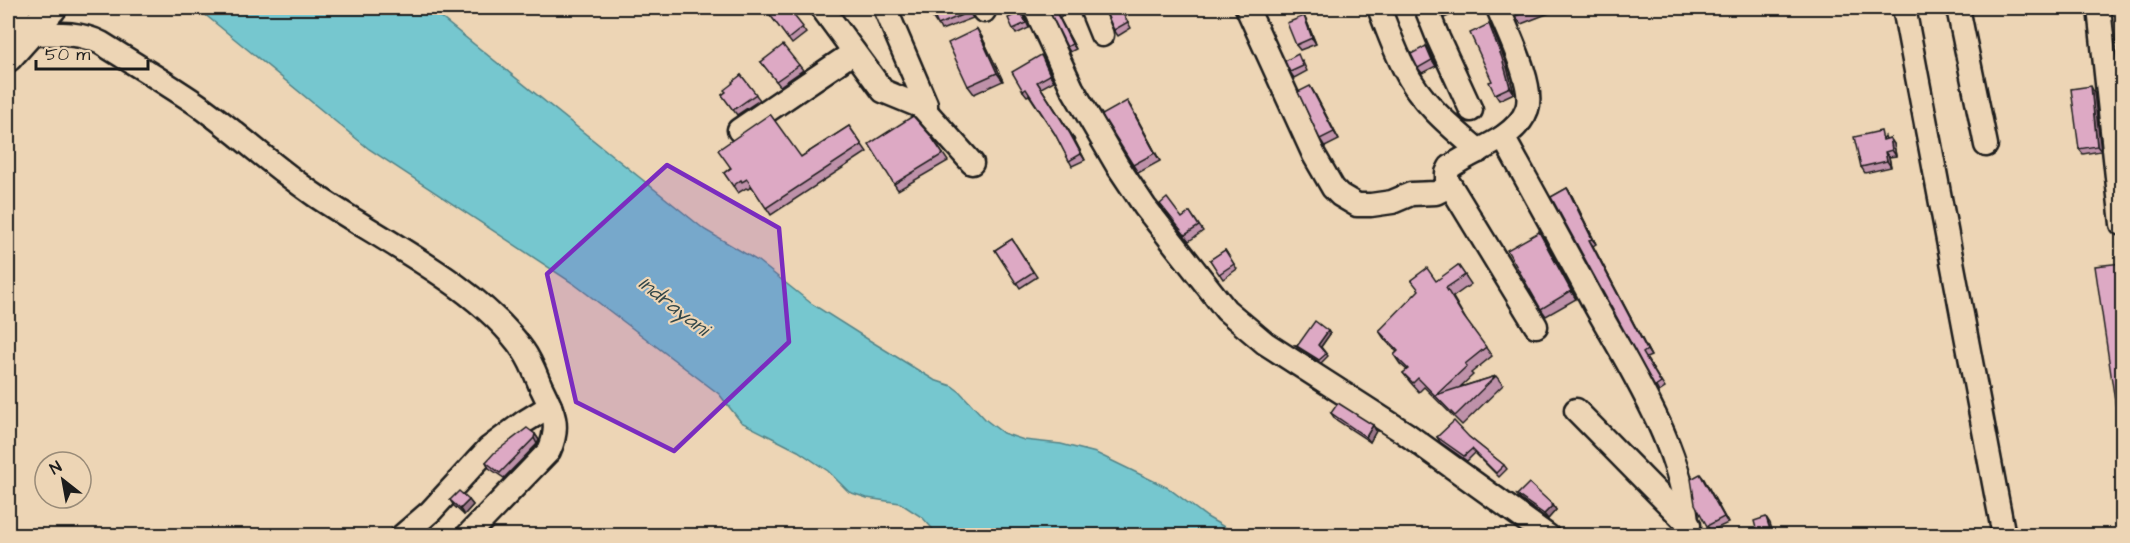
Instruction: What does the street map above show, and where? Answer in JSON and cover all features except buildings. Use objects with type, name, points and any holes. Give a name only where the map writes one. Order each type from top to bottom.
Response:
[{"type":"main road","points":[[8,57],[17,27],[16,8]]},
{"type":"main road","points":[[17,27],[52,8]]},
{"type":"street","points":[[822,8],[883,91],[922,107],[972,163]]},
{"type":"street","points":[[885,8],[926,104],[926,111]]},
{"type":"street","points":[[1035,8],[1072,88],[1117,165],[1145,207],[1226,310],[1265,344],[1405,433],[1548,536]]},
{"type":"street","points":[[1091,8],[1102,35]]},
{"type":"street","points":[[1247,8],[1314,155],[1333,188],[1340,195],[1357,205],[1379,204],[1392,202],[1411,194],[1436,193],[1450,186]]},
{"type":"street","points":[[1378,8],[1404,70],[1422,96],[1446,123],[1479,151]]},
{"type":"street","points":[[1426,8],[1471,110]]},
{"type":"street","points":[[1498,8],[1526,79],[1529,93],[1528,108],[1523,119],[1503,137],[1450,167],[1447,173],[1450,186],[1536,326]]},
{"type":"street","points":[[1904,8],[2004,536]]},
{"type":"street","points":[[1958,8],[1986,145]]},
{"type":"street","points":[[2098,8],[2122,224]]},
{"type":"street","points":[[17,27],[88,36],[101,43],[197,104],[315,195],[458,287],[509,332],[524,352],[550,406],[556,422],[555,438],[549,451],[466,536]]},
{"type":"street","points":[[740,130],[854,52]]},
{"type":"street","points":[[1503,137],[1625,358],[1658,423],[1679,478],[1691,532]]},
{"type":"street","points":[[402,536],[431,511],[489,448],[550,406]]},
{"type":"street","points":[[1576,410],[1691,532]]},
{"type":"highlighted area","points":[[667,165],[779,228],[789,342],[674,451],[576,402],[547,274]]},
{"type":"water","name":"Indrayani","points":[[197,8],[429,8],[705,230],[758,261],[812,304],[934,380],[952,386],[986,420],[1003,433],[1024,440],[1061,444],[1096,453],[1168,488],[1207,517],[1238,535],[938,535],[923,518],[900,503],[867,498],[849,492],[828,471],[798,451],[741,422],[719,394],[574,284],[369,149]]}]
